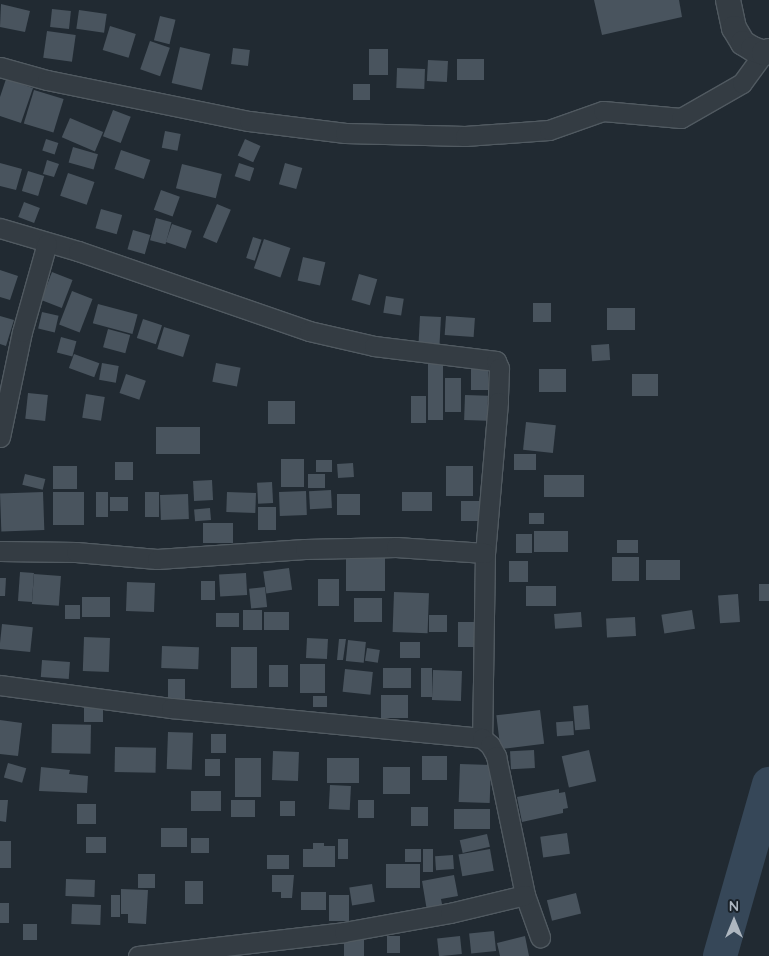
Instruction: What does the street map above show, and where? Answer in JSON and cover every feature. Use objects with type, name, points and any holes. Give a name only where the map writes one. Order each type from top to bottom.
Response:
[{"type":"street","points":[[0,67],[47,80],[248,121],[345,134],[465,136],[549,130],[603,112],[681,118],[742,83],[766,52],[753,49],[743,43],[734,28],[728,0]]},
{"type":"street","points":[[0,228],[78,251],[225,300],[309,331],[374,346],[496,361],[499,368],[498,402],[485,553],[482,738]]},
{"type":"street","points":[[0,437],[22,332],[47,243]]},
{"type":"street","points":[[0,551],[76,552],[157,559],[305,549],[396,547],[485,553]]},
{"type":"street","points":[[0,685],[171,708],[482,738],[490,745],[496,756],[525,895],[540,937]]},
{"type":"street","points":[[138,956],[344,932],[450,913],[525,895]]},
{"type":"building","points":[[594,0],[679,0],[682,17],[602,35]]},
{"type":"building","points":[[1,4],[30,11],[25,32],[0,27]]},
{"type":"building","points":[[52,9],[71,11],[69,29],[50,27]]},
{"type":"building","points":[[79,10],[107,14],[104,33],[76,29]]},
{"type":"building","points":[[160,16],[176,20],[169,44],[154,40]]},
{"type":"building","points":[[110,26],[136,34],[129,58],[103,50]]},
{"type":"building","points":[[47,31],[76,35],[72,62],[43,58]]},
{"type":"building","points":[[150,41],[170,48],[160,76],[140,69]]},
{"type":"building","points":[[180,47],[210,54],[202,90],[172,83]]},
{"type":"building","points":[[233,48],[250,50],[248,66],[231,64]]},
{"type":"building","points":[[369,49],[388,49],[388,75],[369,75]]},
{"type":"building","points":[[457,59],[484,59],[484,80],[457,80]]},
{"type":"building","points":[[428,60],[448,61],[447,82],[427,81]]},
{"type":"building","points":[[397,68],[425,69],[424,89],[396,88]]},
{"type":"building","points":[[6,79],[33,88],[21,123],[0,116],[0,97]]},
{"type":"building","points":[[353,84],[370,84],[370,100],[353,100]]},
{"type":"building","points":[[34,90],[64,99],[53,133],[24,123]]},
{"type":"building","points":[[113,110],[131,117],[121,143],[103,136]]},
{"type":"building","points":[[70,118],[103,132],[95,151],[62,137]]},
{"type":"building","points":[[165,131],[181,134],[177,151],[162,148]]},
{"type":"building","points":[[46,139],[58,143],[55,154],[42,150]]},
{"type":"building","points":[[245,139],[261,146],[253,162],[238,155]]},
{"type":"building","points":[[73,147],[98,154],[94,170],[69,162]]},
{"type":"building","points":[[121,150],[150,160],[144,179],[114,169]]},
{"type":"building","points":[[47,160],[59,164],[54,177],[43,174]]},
{"type":"building","points":[[0,163],[22,169],[16,190],[0,186]]},
{"type":"building","points":[[239,163],[254,168],[250,181],[235,176]]},
{"type":"building","points":[[285,163],[302,168],[296,189],[279,184]]},
{"type":"building","points":[[182,164],[222,174],[216,198],[176,188]]},
{"type":"building","points":[[28,171],[44,176],[38,196],[22,191]]},
{"type":"building","points":[[68,173],[94,182],[87,205],[60,196]]},
{"type":"building","points":[[161,190],[180,197],[173,217],[154,210]]},
{"type":"building","points":[[24,202],[40,208],[34,223],[18,217]]},
{"type":"building","points":[[217,204],[231,210],[217,243],[203,237]]},
{"type":"building","points":[[101,209],[122,215],[117,234],[95,228]]},
{"type":"building","points":[[156,218],[171,222],[166,244],[150,240]]},
{"type":"building","points":[[172,224],[192,231],[186,249],[166,242]]},
{"type":"building","points":[[133,230],[150,235],[145,254],[127,249]]},
{"type":"building","points":[[253,237],[262,240],[255,261],[246,258]]},
{"type":"building","points":[[264,239],[290,248],[280,277],[254,268]]},
{"type":"building","points":[[303,257],[325,262],[320,286],[298,280]]},
{"type":"building","points":[[0,270],[18,276],[10,300],[0,297]]},
{"type":"building","points":[[52,272],[73,280],[62,308],[41,300]]},
{"type":"building","points":[[359,274],[377,279],[370,305],[352,300]]},
{"type":"building","points":[[72,291],[93,299],[80,332],[59,325]]},
{"type":"building","points":[[386,296],[404,299],[401,316],[383,313]]},
{"type":"building","points":[[533,303],[551,303],[551,322],[533,322]]},
{"type":"building","points":[[98,304],[138,315],[132,334],[93,323]]},
{"type":"building","points":[[607,308],[635,308],[635,330],[607,330]]},
{"type":"building","points":[[42,312],[59,316],[55,332],[38,329]]},
{"type":"building","points":[[0,316],[14,320],[6,346],[0,344]]},
{"type":"building","points":[[420,316],[441,317],[440,344],[419,343]]},
{"type":"building","points":[[446,316],[475,318],[474,337],[445,335]]},
{"type":"building","points":[[143,319],[162,325],[156,344],[137,338]]},
{"type":"building","points":[[164,327],[190,335],[183,357],[157,349]]},
{"type":"building","points":[[108,329],[130,335],[125,353],[103,347]]},
{"type":"building","points":[[61,337],[76,341],[72,357],[57,352]]},
{"type":"building","points":[[609,344],[610,360],[592,361],[591,345]]},
{"type":"building","points":[[74,354],[99,363],[94,377],[69,368]]},
{"type":"building","points":[[102,363],[119,366],[116,383],[99,380]]},
{"type":"building","points":[[216,363],[241,368],[237,386],[212,382]]},
{"type":"building","points":[[428,364],[443,364],[443,420],[428,420]]},
{"type":"building","points":[[471,367],[488,367],[488,390],[471,390]]},
{"type":"building","points":[[539,369],[566,369],[566,392],[539,392]]},
{"type":"building","points":[[126,374],[146,381],[139,400],[119,393]]},
{"type":"building","points":[[632,374],[658,374],[658,396],[632,396]]},
{"type":"building","points":[[445,378],[461,378],[461,412],[445,412]]},
{"type":"building","points":[[28,393],[48,395],[45,421],[25,419]]},
{"type":"building","points":[[86,394],[105,397],[101,421],[82,418]]},
{"type":"building","points":[[465,395],[488,396],[487,421],[464,420]]},
{"type":"building","points":[[411,396],[426,396],[426,423],[411,423]]},
{"type":"building","points":[[268,401],[295,401],[295,424],[268,424]]},
{"type":"building","points":[[526,422],[556,425],[553,453],[523,450]]},
{"type":"building","points":[[156,427],[200,427],[200,454],[156,454]]},
{"type":"building","points":[[514,454],[536,454],[536,470],[514,470]]},
{"type":"building","points":[[281,459],[304,459],[304,487],[281,487]]},
{"type":"building","points":[[316,460],[332,460],[332,472],[316,472]]},
{"type":"building","points":[[115,462],[133,462],[133,480],[115,480]]},
{"type":"building","points":[[353,463],[354,477],[338,478],[337,464]]},
{"type":"building","points":[[53,466],[77,466],[77,489],[53,489]]},
{"type":"building","points":[[446,466],[473,466],[473,496],[446,496]]},
{"type":"building","points":[[25,474],[45,479],[43,490],[22,485]]},
{"type":"building","points":[[308,474],[325,474],[325,488],[308,488]]},
{"type":"building","points":[[544,475],[584,475],[584,497],[544,497]]},
{"type":"building","points":[[212,480],[213,500],[194,501],[193,481]]},
{"type":"building","points":[[272,482],[273,503],[258,504],[257,483]]},
{"type":"building","points":[[331,490],[332,508],[310,509],[309,491]]},
{"type":"building","points":[[306,491],[307,515],[280,516],[279,492]]},
{"type":"building","points":[[43,492],[44,530],[1,531],[0,494]]},
{"type":"building","points":[[53,492],[84,492],[84,525],[53,525]]},
{"type":"building","points":[[96,492],[108,492],[108,517],[96,517]]},
{"type":"building","points":[[145,492],[159,492],[159,517],[145,517]]},
{"type":"building","points":[[227,492],[256,493],[255,513],[226,512]]},
{"type":"building","points":[[402,492],[432,492],[432,511],[402,511]]},
{"type":"building","points":[[188,494],[189,519],[161,520],[160,495]]},
{"type":"building","points":[[337,494],[360,494],[360,515],[337,515]]},
{"type":"building","points":[[110,497],[128,497],[128,511],[110,511]]},
{"type":"building","points":[[461,501],[482,501],[482,521],[461,521]]},
{"type":"building","points":[[258,507],[276,507],[276,530],[258,530]]},
{"type":"building","points":[[210,508],[211,520],[195,521],[194,509]]},
{"type":"building","points":[[529,513],[544,513],[544,524],[529,524]]},
{"type":"building","points":[[203,523],[233,523],[233,543],[203,543]]},
{"type":"building","points":[[534,531],[568,531],[568,552],[534,552]]},
{"type":"building","points":[[516,534],[532,534],[532,553],[516,553]]},
{"type":"building","points":[[617,540],[638,540],[638,553],[617,553]]},
{"type":"building","points":[[346,555],[385,555],[385,591],[346,591]]},
{"type":"building","points":[[612,557],[639,557],[639,581],[612,581]]},
{"type":"building","points":[[646,560],[680,560],[680,580],[646,580]]},
{"type":"building","points":[[509,561],[528,561],[528,582],[509,582]]},
{"type":"building","points":[[289,568],[292,590],[266,593],[263,572]]},
{"type":"building","points":[[20,572],[34,573],[32,602],[18,601]]},
{"type":"building","points":[[246,573],[247,595],[220,596],[219,574]]},
{"type":"building","points":[[34,574],[61,576],[59,606],[32,604]]},
{"type":"building","points":[[0,578],[6,578],[5,596],[0,596]]},
{"type":"building","points":[[318,579],[339,579],[339,606],[318,606]]},
{"type":"building","points":[[201,581],[215,581],[215,600],[201,600]]},
{"type":"building","points":[[127,582],[155,583],[154,612],[126,611]]},
{"type":"building","points":[[759,584],[769,584],[769,601],[759,601]]},
{"type":"building","points":[[526,586],[556,586],[556,606],[526,606]]},
{"type":"building","points":[[265,587],[267,607],[251,609],[249,589]]},
{"type":"building","points":[[394,592],[429,593],[428,633],[393,632]]},
{"type":"building","points":[[738,594],[740,622],[720,623],[718,595]]},
{"type":"building","points":[[82,597],[110,597],[110,617],[82,617]]},
{"type":"building","points":[[354,598],[382,598],[382,622],[354,622]]},
{"type":"building","points":[[65,605],[80,605],[80,619],[65,619]]},
{"type":"building","points":[[243,610],[262,610],[262,630],[243,630]]},
{"type":"building","points":[[692,610],[695,629],[664,634],[661,615]]},
{"type":"building","points":[[264,612],[289,612],[289,630],[264,630]]},
{"type":"building","points":[[581,612],[582,627],[555,629],[554,614]]},
{"type":"building","points":[[216,613],[239,613],[239,627],[216,627]]},
{"type":"building","points":[[429,615],[447,615],[447,632],[429,632]]},
{"type":"building","points":[[635,617],[636,636],[607,637],[606,619]]},
{"type":"building","points":[[458,622],[477,622],[477,647],[458,647]]},
{"type":"building","points":[[2,624],[33,627],[30,652],[0,649]]},
{"type":"building","points":[[84,637],[110,638],[109,672],[83,671]]},
{"type":"building","points":[[307,638],[328,639],[327,659],[306,658]]},
{"type":"building","points":[[339,639],[346,639],[343,660],[337,660]]},
{"type":"building","points":[[348,640],[366,642],[364,663],[346,661]]},
{"type":"building","points":[[400,642],[420,642],[420,658],[400,658]]},
{"type":"building","points":[[162,646],[199,647],[198,669],[161,668]]},
{"type":"building","points":[[231,647],[257,647],[257,688],[231,688]]},
{"type":"building","points":[[367,648],[380,650],[378,663],[365,661]]},
{"type":"building","points":[[42,660],[70,662],[69,679],[41,677]]},
{"type":"building","points":[[300,664],[325,664],[325,693],[300,693]]},
{"type":"building","points":[[269,665],[288,665],[288,687],[269,687]]},
{"type":"building","points":[[383,668],[411,668],[411,688],[383,688]]},
{"type":"building","points":[[421,668],[432,668],[432,697],[421,697]]},
{"type":"building","points":[[345,669],[373,672],[370,695],[343,692]]},
{"type":"building","points":[[433,670],[462,671],[461,701],[432,700]]},
{"type":"building","points":[[168,679],[185,679],[185,700],[168,700]]},
{"type":"building","points":[[381,695],[408,695],[408,718],[381,718]]},
{"type":"building","points":[[313,696],[327,696],[327,707],[313,707]]},
{"type":"building","points":[[588,705],[590,729],[575,730],[573,706]]},
{"type":"building","points":[[84,706],[103,706],[103,722],[84,722]]},
{"type":"building","points":[[540,710],[544,744],[500,749],[496,715]]},
{"type":"building","points":[[0,720],[22,723],[18,756],[0,754]]},
{"type":"building","points":[[573,721],[574,735],[557,736],[556,722]]},
{"type":"building","points":[[52,724],[91,725],[90,754],[51,753]]},
{"type":"building","points":[[168,732],[193,733],[192,770],[167,769]]},
{"type":"building","points":[[211,734],[226,734],[226,753],[211,753]]},
{"type":"building","points":[[115,747],[156,748],[156,773],[115,772]]},
{"type":"building","points":[[534,750],[535,768],[511,769],[510,751]]},
{"type":"building","points":[[589,750],[596,781],[569,787],[562,756]]},
{"type":"building","points":[[273,751],[299,752],[298,781],[272,780]]},
{"type":"building","points":[[422,756],[447,756],[447,780],[422,780]]},
{"type":"building","points":[[235,758],[261,758],[261,797],[235,797]]},
{"type":"building","points":[[327,758],[359,758],[359,783],[327,783]]},
{"type":"building","points":[[205,759],[220,759],[220,776],[205,776]]},
{"type":"building","points":[[8,763],[26,768],[22,783],[4,777]]},
{"type":"building","points":[[460,764],[491,765],[490,803],[459,802]]},
{"type":"building","points":[[41,767],[70,770],[69,774],[88,776],[87,793],[39,791]]},
{"type":"building","points":[[383,767],[410,767],[410,794],[383,794]]},
{"type":"building","points":[[330,785],[351,786],[350,810],[329,809]]},
{"type":"building","points":[[559,789],[559,793],[565,792],[568,808],[563,809],[563,813],[522,822],[517,797]]},
{"type":"building","points":[[191,791],[221,791],[221,811],[191,811]]},
{"type":"building","points":[[0,800],[8,800],[6,822],[0,821]]},
{"type":"building","points":[[231,800],[255,800],[255,817],[231,817]]},
{"type":"building","points":[[358,800],[374,800],[374,818],[358,818]]},
{"type":"building","points":[[280,801],[295,801],[295,816],[280,816]]},
{"type":"building","points":[[77,804],[96,804],[96,824],[77,824]]},
{"type":"building","points":[[411,807],[428,807],[428,826],[411,826]]},
{"type":"building","points":[[454,809],[490,809],[490,829],[454,829]]},
{"type":"building","points":[[161,828],[187,828],[187,847],[161,847]]},
{"type":"building","points":[[567,833],[570,854],[543,858],[540,837]]},
{"type":"building","points":[[487,834],[490,847],[463,853],[460,840]]},
{"type":"building","points":[[86,837],[106,837],[106,853],[86,853]]},
{"type":"building","points":[[191,838],[209,838],[209,853],[191,853]]},
{"type":"building","points":[[338,839],[348,839],[348,859],[338,859]]},
{"type":"building","points":[[0,841],[11,841],[11,868],[0,868]]},
{"type":"building","points":[[313,843],[335,846],[335,867],[303,867],[303,849],[313,849]]},
{"type":"building","points":[[405,849],[421,849],[421,862],[405,862]]},
{"type":"building","points":[[423,849],[433,849],[433,872],[423,872]]},
{"type":"building","points":[[490,849],[494,871],[462,876],[458,855]]},
{"type":"building","points":[[267,855],[289,855],[289,869],[267,869]]},
{"type":"building","points":[[453,855],[454,869],[436,870],[435,856]]},
{"type":"building","points":[[386,864],[420,864],[420,888],[386,888]]},
{"type":"building","points":[[138,874],[155,874],[155,888],[138,888]]},
{"type":"building","points":[[272,875],[294,875],[292,898],[281,898],[281,892],[272,892]]},
{"type":"building","points":[[454,875],[458,896],[441,899],[443,909],[427,911],[422,881]]},
{"type":"building","points":[[66,879],[95,880],[94,897],[65,896]]},
{"type":"building","points":[[185,881],[203,881],[203,904],[185,904]]},
{"type":"building","points":[[372,884],[375,902],[352,905],[349,888]]},
{"type":"building","points":[[121,889],[148,890],[146,924],[128,923],[128,914],[121,914]]},
{"type":"building","points":[[301,892],[326,892],[326,910],[301,910]]},
{"type":"building","points":[[576,893],[581,913],[552,921],[547,900]]},
{"type":"building","points":[[111,895],[120,895],[120,917],[111,917]]},
{"type":"building","points":[[329,895],[349,895],[349,921],[329,921]]},
{"type":"building","points":[[0,903],[9,903],[9,923],[0,923]]},
{"type":"building","points":[[72,904],[101,905],[100,925],[71,924]]},
{"type":"building","points":[[23,924],[37,924],[37,940],[23,940]]},
{"type":"building","points":[[494,931],[496,951],[471,954],[469,934]]},
{"type":"building","points":[[387,936],[400,936],[400,953],[387,953]]},
{"type":"building","points":[[460,936],[462,954],[439,956],[437,938]]},
{"type":"building","points":[[525,936],[529,956],[500,956],[497,943]]},
{"type":"building","points":[[344,939],[364,939],[364,956],[344,956]]},
{"type":"waterway","points":[[720,956],[769,784]]}]
